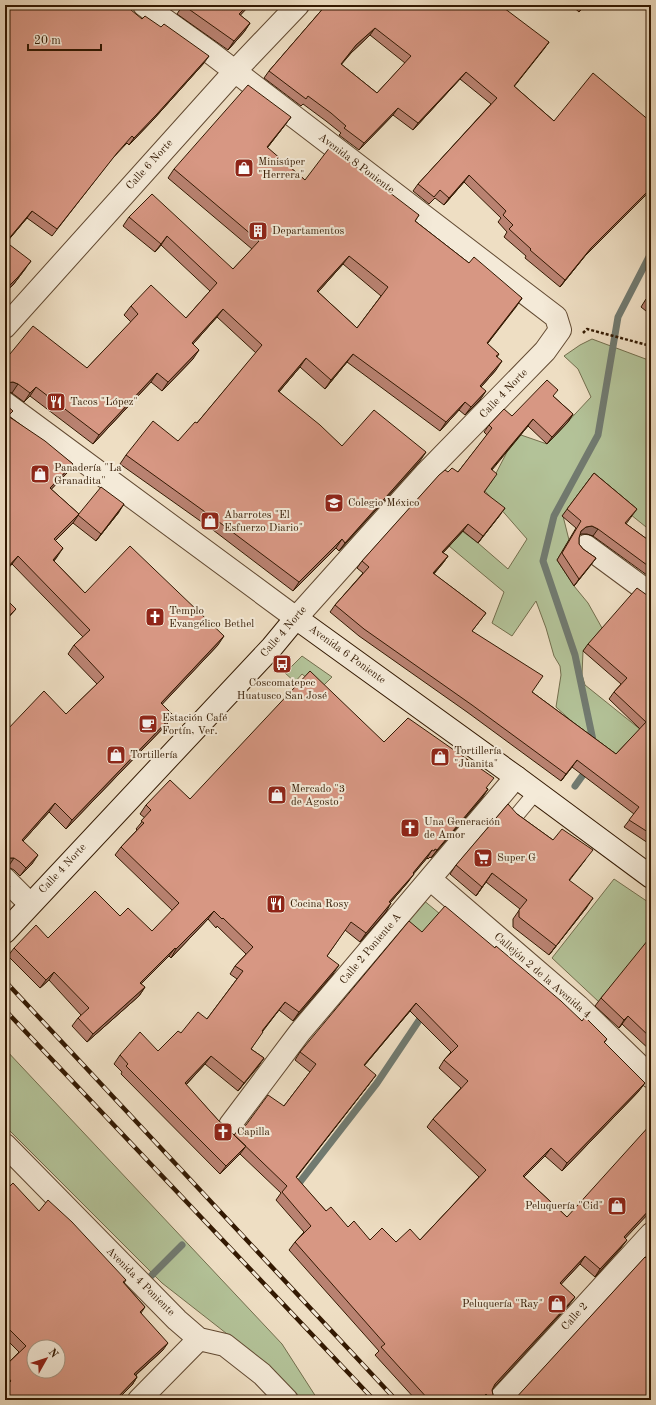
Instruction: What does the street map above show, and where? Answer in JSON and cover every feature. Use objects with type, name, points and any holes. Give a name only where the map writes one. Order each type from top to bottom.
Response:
[{"type":"street","name":"Avenida 8 Poniente","points":[[144,5],[235,72],[556,317],[560,330]]},
{"type":"street","name":"Calle 6 Norte","points":[[5,327],[235,72],[298,5]]},
{"type":"street","name":"Calle 4 Norte","points":[[5,932],[272,647],[296,618],[425,474],[545,351],[560,330]]},
{"type":"street","name":"Avenida 6 Poniente","points":[[5,403],[651,877]]},
{"type":"street","points":[[586,546],[651,594]]},
{"type":"street","name":"Calle 2 Poniente A","points":[[230,1124],[300,1032],[516,777]]},
{"type":"street","points":[[5,879],[30,904]]},
{"type":"street","name":"Callejón 2 de la Avenida 4","points":[[430,879],[578,1006],[651,1077]]},
{"type":"street","name":"Avenida 4 Poniente","points":[[5,1145],[198,1340]]},
{"type":"street","name":"Calle 2","points":[[499,1400],[651,1234]]},
{"type":"street","points":[[139,1400],[198,1340],[224,1345],[262,1374],[286,1400]]},
{"type":"lane","points":[[516,816],[536,792]]},
{"type":"path","points":[[587,329],[651,346]]},
{"type":"green space","points":[[592,339],[651,361],[651,531],[589,481],[563,516],[569,540],[557,560],[574,586],[588,603],[602,628],[583,651],[582,675],[585,685],[641,730],[613,759],[556,707],[561,675],[560,666],[554,656],[536,601],[512,636],[492,623],[504,592],[449,546],[462,531],[508,569],[527,539],[485,491],[507,452],[521,435],[547,444],[591,397],[578,369],[564,356]]},
{"type":"green space","points":[[302,656],[332,677],[320,689],[302,674],[295,682],[285,673]]},
{"type":"green space","points":[[614,879],[651,904],[651,954],[599,1002],[552,958]]},
{"type":"green space","points":[[422,899],[440,914],[416,940],[401,926]]},
{"type":"green space","points":[[5,1049],[282,1344],[318,1400],[301,1400],[268,1366],[162,1283],[5,1126]]},
{"type":"building","points":[[5,5],[125,5],[142,19],[145,16],[161,27],[164,24],[209,56],[157,114],[134,138],[132,136],[117,153],[57,229],[32,211],[6,242],[31,261],[5,290]]},
{"type":"building","points":[[183,5],[248,5],[239,14],[250,23],[234,41]]},
{"type":"building","points":[[326,5],[500,5],[549,42],[514,86],[554,121],[593,73],[651,122],[651,188],[591,248],[565,280],[530,250],[531,249],[509,229],[513,225],[503,215],[506,211],[469,175],[449,198],[440,190],[434,197],[418,184],[497,98],[466,72],[418,123],[398,108],[364,143],[344,128],[346,126],[331,113],[308,96],[306,99],[269,71]],"holes":[[[375,28],[411,56],[377,93],[341,64],[356,45]]]},
{"type":"building","points":[[248,85],[291,117],[267,147],[305,180],[330,147],[419,215],[415,221],[469,263],[474,257],[522,298],[487,343],[499,354],[496,356],[502,361],[480,386],[486,391],[471,407],[465,402],[446,422],[353,354],[331,380],[306,358],[278,391],[320,425],[342,446],[374,410],[426,452],[345,543],[342,539],[299,582],[126,455],[153,421],[178,441],[195,422],[197,423],[262,345],[223,309],[192,343],[199,350],[168,382],[157,373],[99,435],[36,387],[30,393],[13,382],[5,384],[5,360],[33,326],[87,368],[138,314],[131,306],[151,285],[186,318],[217,283],[167,236],[161,244],[129,217],[152,194],[233,269],[259,241],[174,169]],"holes":[[[349,256],[388,287],[357,328],[317,291]]]},
{"type":"building","points":[[651,294],[651,304],[646,299]]},
{"type":"building","points":[[547,380],[558,390],[553,396],[573,414],[552,437],[533,419],[491,469],[497,474],[484,492],[505,508],[483,536],[468,524],[442,552],[448,556],[433,573],[486,613],[472,631],[543,676],[532,692],[616,754],[646,722],[614,692],[627,678],[588,644],[637,588],[651,598],[651,834],[629,820],[639,807],[577,760],[566,774],[472,705],[364,629],[335,605],[369,567],[362,561],[439,475],[445,470],[448,472],[452,468],[458,472],[492,428],[489,425],[504,409],[512,416]]},
{"type":"building","points":[[5,404],[13,411],[8,416],[45,441],[73,464],[50,488],[79,514],[54,539],[63,548],[53,560],[85,593],[130,546],[224,636],[161,703],[173,715],[72,820],[55,803],[22,840],[38,855],[26,868],[14,858],[7,858],[5,860],[5,730],[6,731],[44,691],[66,714],[104,677],[74,645],[90,630],[18,556],[5,570]]},
{"type":"building","points":[[594,473],[637,509],[625,523],[651,542],[651,568],[592,526],[586,527],[581,531],[579,544],[583,549],[596,558],[579,579],[562,553],[581,521],[567,509]]},
{"type":"building","points":[[101,487],[124,504],[101,534],[78,515]]},
{"type":"building","points":[[5,598],[16,609],[5,620]]},
{"type":"building","points":[[310,671],[384,742],[408,718],[494,778],[486,788],[488,789],[437,850],[432,850],[413,873],[414,874],[389,902],[391,903],[366,933],[351,922],[327,956],[339,965],[299,1012],[285,1002],[262,1031],[263,1032],[251,1049],[264,1058],[244,1083],[211,1056],[185,1083],[218,1120],[246,1146],[226,1166],[126,1066],[128,1064],[120,1055],[140,1032],[158,1051],[178,1031],[181,1033],[198,1012],[207,1019],[243,971],[235,966],[253,947],[214,911],[140,983],[145,987],[93,1034],[78,1018],[89,1008],[54,972],[46,980],[14,948],[36,925],[48,938],[95,891],[120,916],[128,908],[152,931],[179,903],[121,847],[144,823],[141,821],[151,810],[146,805],[170,780],[190,799]]},
{"type":"building","points":[[508,804],[517,814],[553,840],[562,829],[593,850],[569,880],[593,898],[556,946],[519,917],[519,910],[527,900],[492,873],[482,887],[456,865]]},
{"type":"building","points":[[5,881],[10,887],[5,892]]},
{"type":"building","points":[[445,906],[495,948],[496,946],[561,1001],[582,1021],[585,1017],[607,1039],[604,1042],[645,1083],[567,1163],[551,1148],[523,1176],[567,1217],[651,1124],[651,1208],[624,1237],[627,1240],[600,1269],[585,1256],[560,1283],[575,1297],[495,1384],[492,1390],[495,1400],[492,1400],[486,1394],[480,1400],[429,1400],[381,1347],[385,1344],[295,1242],[311,1226],[282,1192],[287,1186],[234,1135],[239,1129],[246,1125],[268,1095],[284,1106],[316,1064],[300,1052],[409,921],[422,932]],"holes":[[[416,1003],[458,1046],[444,1060],[468,1081],[433,1119],[486,1170],[420,1240],[410,1229],[396,1242],[382,1228],[370,1240],[354,1221],[348,1227],[331,1207],[326,1211],[296,1177],[376,1075],[364,1065]]]},
{"type":"building","points":[[648,940],[651,942],[651,1038],[628,1016],[624,1020],[601,998]]},
{"type":"building","points":[[13,1183],[39,1211],[48,1200],[72,1222],[126,1280],[123,1282],[145,1307],[140,1312],[168,1343],[134,1374],[137,1377],[115,1400],[5,1400],[5,1387],[11,1381],[5,1374],[5,1366],[26,1346],[7,1327],[10,1324],[5,1319],[5,1191]]},
{"type":"building","points":[[645,1257],[651,1263],[651,1400],[514,1400]]},
{"type":"waterway","points":[[594,745],[575,655],[543,561],[554,516],[598,435],[618,317],[651,253]]},
{"type":"waterway","points":[[575,786],[588,768]]},
{"type":"waterway","points":[[296,1187],[377,1083],[424,1013]]},
{"type":"waterway","points":[[144,1283],[182,1245]]},
{"type":"railway","points":[[5,981],[396,1400]]},
{"type":"railway","points":[[5,1010],[374,1400]]},
{"type":"place","name":"Minisúper \"Herrera\"","points":[[244,168]]},
{"type":"place","name":"Departamentos","points":[[258,231]]},
{"type":"place","name":"Tacos \"López\"","points":[[56,402]]},
{"type":"place","name":"Panadería \"La Granadita\"","points":[[40,474]]},
{"type":"place","name":"Colegio México","points":[[334,503]]},
{"type":"place","name":"Abarrotes \"El Esfuerzo Diario\"","points":[[210,521]]},
{"type":"place","name":"Templo Evangélico Bethel","points":[[155,617]]},
{"type":"place","name":"Coscomatepec Huatusco San José","points":[[282,664]]},
{"type":"place","name":"Estación Café Fortín, Ver.","points":[[148,724]]},
{"type":"place","name":"Tortillería","points":[[116,755]]},
{"type":"place","name":"Tortillería \"Juanita\"","points":[[440,757]]},
{"type":"place","name":"Mercado \"3 de Agosto\"","points":[[277,795]]},
{"type":"place","name":"Una Generación de Amor","points":[[410,828]]},
{"type":"place","name":"Super G","points":[[483,858]]},
{"type":"place","name":"Cocina Rosy","points":[[276,904]]},
{"type":"place","name":"Capilla","points":[[223,1132]]},
{"type":"place","name":"Peluquería \"Cid\"","points":[[617,1206]]},
{"type":"place","name":"Peluquería \"Ray\"","points":[[557,1304]]}]
